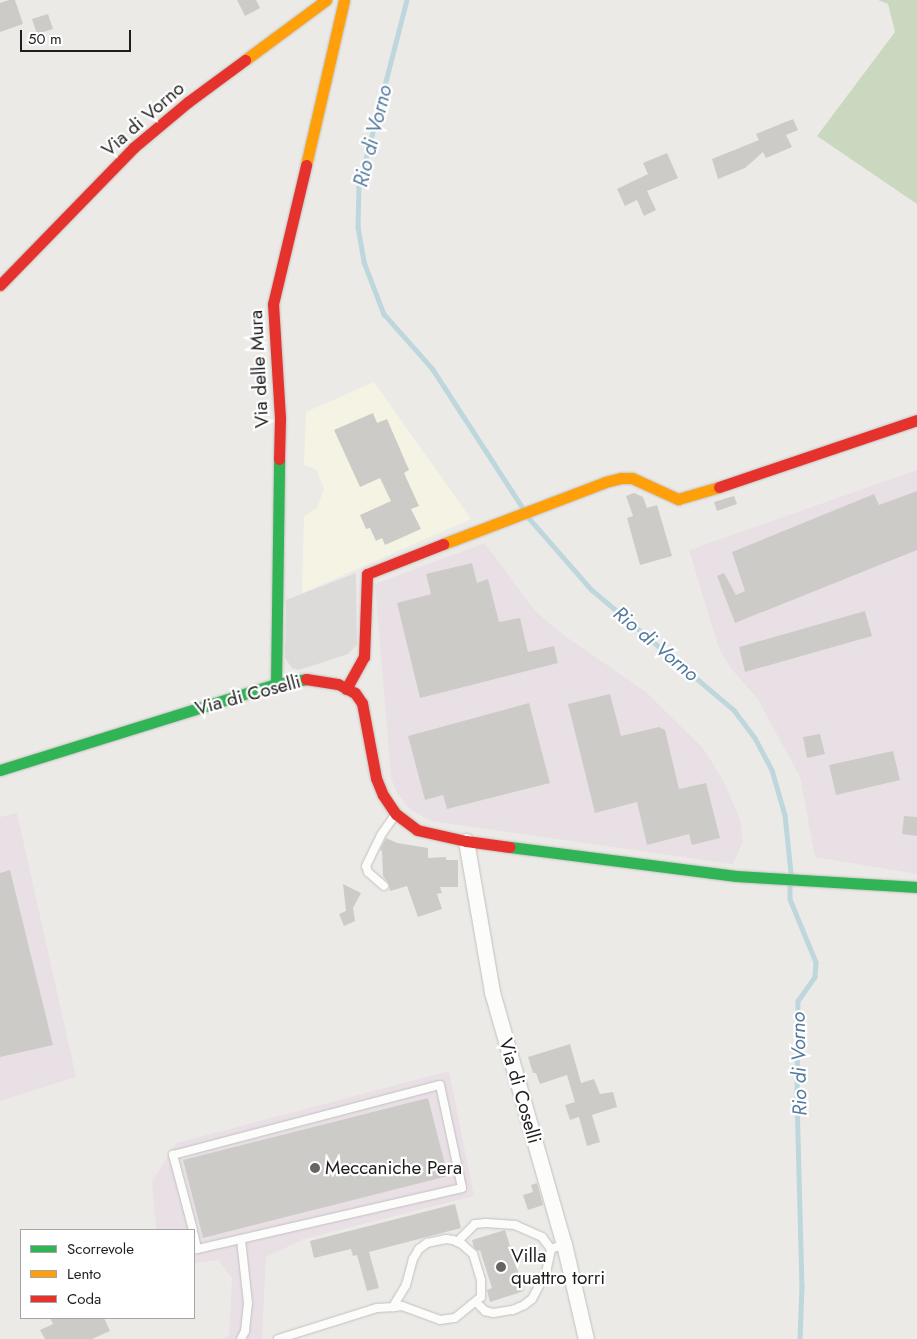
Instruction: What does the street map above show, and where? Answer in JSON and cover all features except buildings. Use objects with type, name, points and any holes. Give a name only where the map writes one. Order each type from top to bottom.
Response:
[{"type":"street","name":"Via di Vorno","points":[[0,285],[133,148],[188,102],[326,0]]},
{"type":"street","name":"Via delle Mura","points":[[276,684],[280,418],[273,304],[344,0]]},
{"type":"street","points":[[346,689],[364,657],[367,574],[622,478],[632,478],[678,499],[690,497],[917,420]]},
{"type":"street","name":"Via di Coselli","points":[[0,770],[276,684],[313,678],[346,689],[355,694],[362,703],[376,778],[383,795],[396,814],[417,830],[466,841],[772,880],[917,887]]},
{"type":"street","name":"Via di Coselli","points":[[466,841],[492,992],[558,1247],[586,1339]]},
{"type":"lane","points":[[384,886],[368,872],[366,866],[381,835],[396,814]]},
{"type":"lane","points":[[193,1229],[173,1155],[440,1085],[462,1188],[197,1249],[195,1240]]},
{"type":"lane","points":[[457,1242],[475,1224],[504,1224],[515,1225],[542,1237],[558,1247],[532,1299],[524,1305],[513,1310],[493,1313],[485,1311],[476,1302]]},
{"type":"lane","points":[[241,1339],[245,1331],[248,1303],[242,1240]]},
{"type":"lane","points":[[278,1339],[377,1308],[393,1307],[402,1306],[431,1318],[448,1320],[476,1302],[482,1292],[478,1267],[470,1251],[457,1242],[441,1240],[427,1243],[419,1249],[413,1258],[406,1285],[393,1307]]},
{"type":"shaded area","points":[[374,382],[471,519],[302,593],[304,516],[317,508],[324,489],[316,469],[304,465],[306,412]]},
{"type":"shaded area","points":[[917,470],[917,874],[815,857],[800,777],[757,698],[732,670],[719,649],[689,550]]},
{"type":"shaded area","points":[[485,543],[535,611],[565,636],[646,692],[703,748],[723,780],[740,819],[743,841],[733,864],[431,821],[411,810],[397,793],[391,778],[375,584]]},
{"type":"shaded area","points":[[356,573],[357,645],[348,654],[299,670],[292,668],[285,658],[286,600]]},
{"type":"shaded area","points":[[17,813],[76,1077],[0,1101],[0,817]]},
{"type":"shaded area","points":[[449,1071],[474,1196],[304,1239],[266,1257],[262,1339],[220,1339],[229,1336],[232,1278],[218,1260],[195,1263],[195,1229],[156,1229],[152,1182],[176,1143]]},
{"type":"green space","points":[[878,0],[917,0],[917,204],[817,136],[895,32],[888,4]]},
{"type":"waterway","name":"Rio di Vorno","points":[[407,0],[359,187],[358,227],[364,262],[384,314],[432,368],[523,508]]},
{"type":"waterway","name":"Rio di Vorno","points":[[528,517],[592,590],[734,710],[755,738],[772,770],[785,815],[791,873]]},
{"type":"waterway","name":"Rio di Vorno","points":[[790,886],[790,899],[816,962],[815,977],[798,1001],[797,1097],[802,1287],[800,1339]]},
{"type":"traffic: fast","points":[[276,684],[279,459]]},
{"type":"traffic: fast","points":[[0,770],[276,684],[306,679]]},
{"type":"traffic: fast","points":[[510,847],[736,876],[917,887]]},
{"type":"traffic: slow","points":[[245,60],[326,0]]},
{"type":"traffic: slow","points":[[306,165],[344,0]]},
{"type":"traffic: slow","points":[[443,544],[605,482],[621,478],[632,478],[678,499],[719,487]]},
{"type":"traffic: jam","points":[[0,285],[133,148],[188,102],[245,60]]},
{"type":"traffic: jam","points":[[279,459],[280,418],[273,304],[306,165]]},
{"type":"traffic: jam","points":[[719,487],[917,420]]},
{"type":"traffic: jam","points":[[346,689],[364,657],[367,574],[443,544]]},
{"type":"traffic: jam","points":[[306,679],[338,684],[355,693],[362,703],[376,778],[383,795],[396,814],[417,830],[466,841],[510,847]]},
{"type":"place","name":"Meccaniche Pera","points":[[315,1168]]},
{"type":"place","name":"Villa quattro torri","points":[[501,1267]]}]
